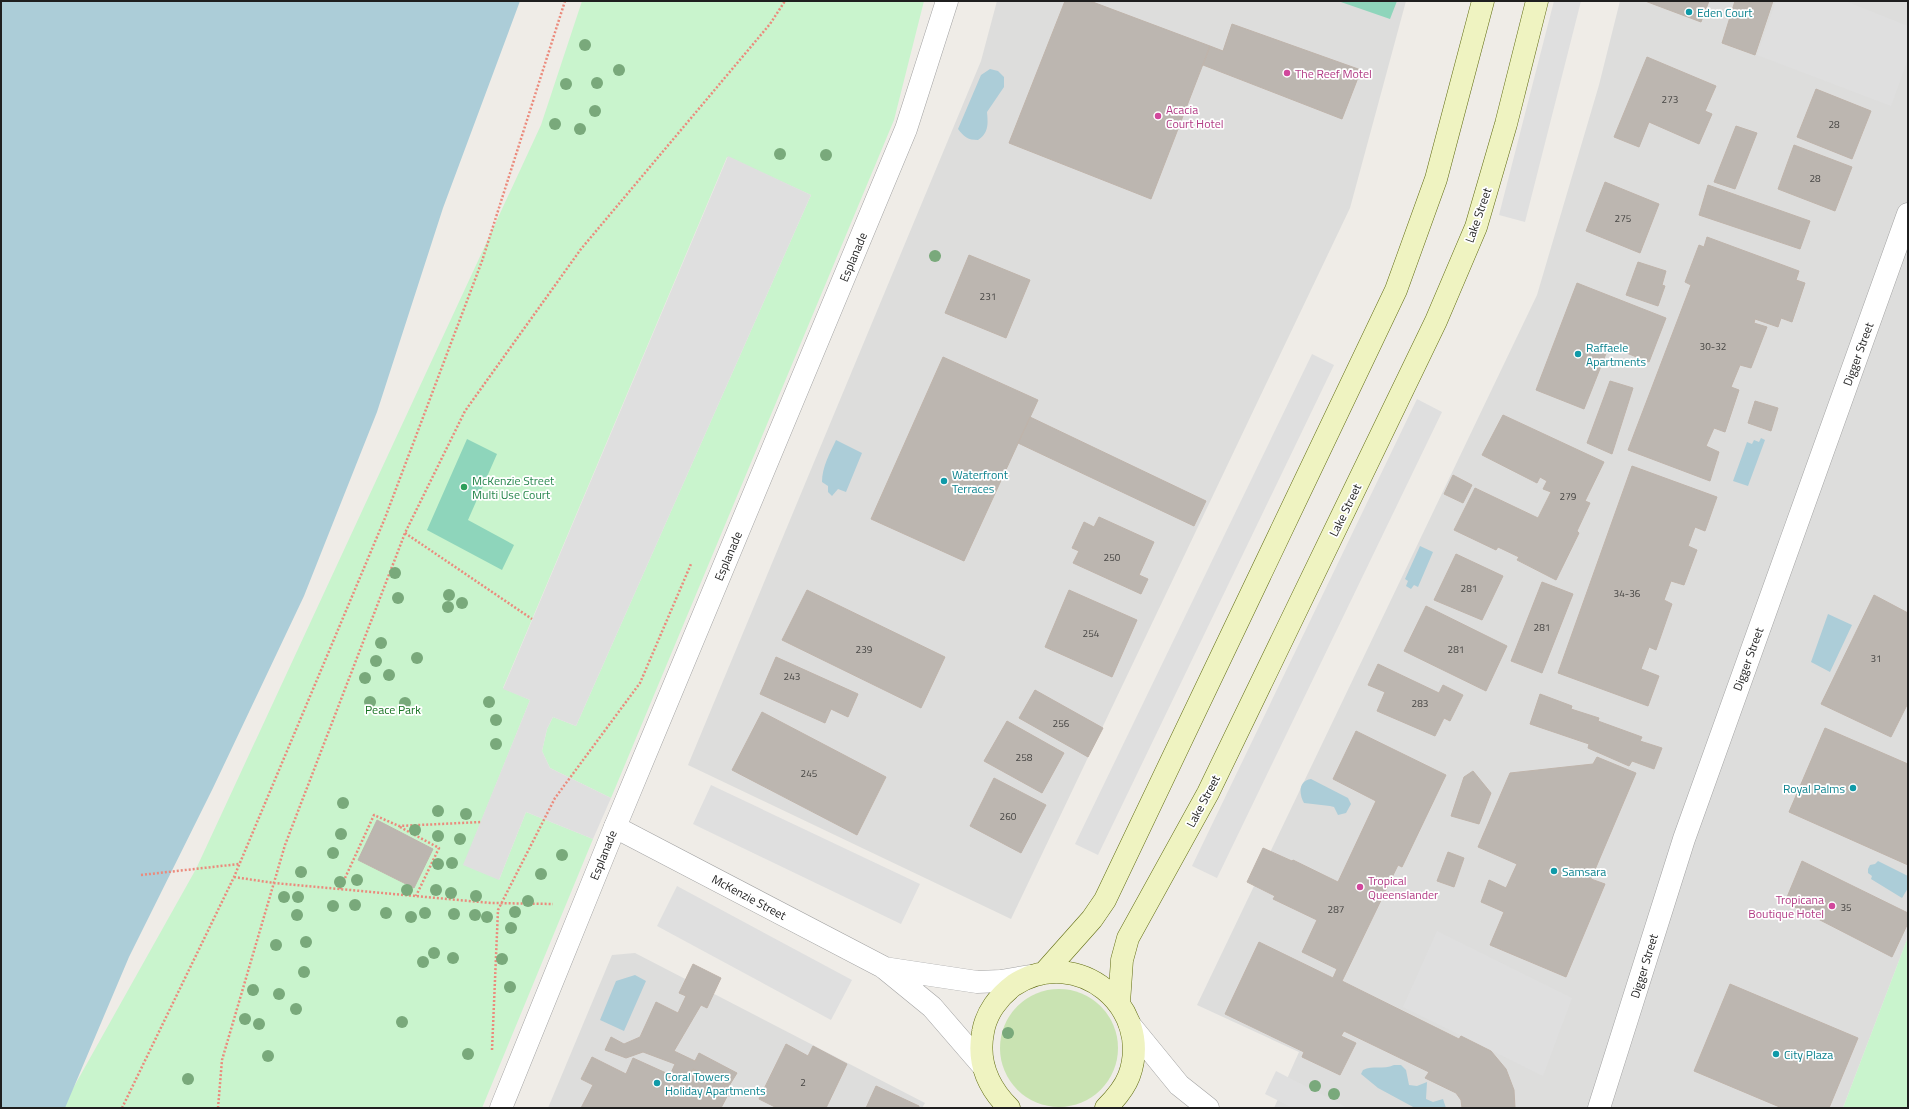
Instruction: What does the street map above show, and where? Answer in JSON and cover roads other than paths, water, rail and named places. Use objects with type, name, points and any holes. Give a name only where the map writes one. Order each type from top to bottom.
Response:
[{"type":"main road","points":[[991,1108],[981,1054],[982,1035],[993,1006],[1010,988],[1038,974],[1092,919],[1105,900],[1396,290],[1436,179],[1483,1]]},
{"type":"main road","name":"Lake Street","points":[[1119,1003],[1122,960],[1128,938],[1208,793],[1436,321],[1476,226],[1506,124],[1537,1]]},
{"type":"main road","points":[[1038,974],[1056,972],[1080,975],[1102,986],[1119,1003],[1130,1025],[1134,1052],[1129,1077],[1122,1089],[1106,1108]]},
{"type":"main road","points":[[985,1072],[993,1090],[1010,1108]]},
{"type":"street","name":"Esplanade","points":[[501,1108],[615,827],[906,129],[947,1]]},
{"type":"street","name":"Digger Street","points":[[1599,1108],[1684,838],[1908,214]]},
{"type":"street","name":"McKenzie Street","points":[[615,827],[883,967],[932,1007],[985,1072]]},
{"type":"street","name":"McKenzie Street","points":[[883,967],[977,982],[1001,981],[1038,974]]},
{"type":"street","points":[[1130,1025],[1179,1085],[1208,1108]]},
{"type":"water","points":[[1,1],[520,1],[443,208],[377,412],[304,596],[213,788],[129,957],[65,1108],[1,1108]]},
{"type":"water","points":[[990,69],[998,71],[1004,77],[1004,87],[987,112],[986,131],[982,137],[978,140],[969,139],[958,129],[981,75]]},
{"type":"water","points":[[1761,438],[1765,440],[1748,486],[1733,481],[1747,442],[1752,444],[1754,440],[1759,442]]},
{"type":"water","points":[[836,440],[862,453],[846,492],[838,489],[832,496],[828,492],[828,486],[822,482],[822,476]]},
{"type":"water","points":[[1420,546],[1433,552],[1418,587],[1414,585],[1411,589],[1406,586],[1408,581],[1405,579]]},
{"type":"water","points":[[1828,614],[1852,625],[1830,672],[1811,662]]},
{"type":"water","points":[[1311,779],[1348,798],[1351,804],[1346,813],[1338,815],[1334,807],[1304,803],[1301,796],[1301,788],[1304,782]]},
{"type":"water","points":[[1878,861],[1908,876],[1908,888],[1902,898],[1871,879],[1872,876],[1868,873],[1868,869],[1870,865],[1875,864]]},
{"type":"water","points":[[635,975],[646,981],[624,1031],[600,1020],[616,981]]},
{"type":"water","points":[[1401,1065],[1406,1070],[1409,1085],[1417,1086],[1427,1082],[1426,1099],[1433,1102],[1443,1099],[1446,1108],[1415,1108],[1378,1088],[1361,1074],[1363,1070]]},
{"type":"place","name":"Eden Court","points":[[1689,12]]},
{"type":"place","name":"The Reef Motel","points":[[1287,73]]},
{"type":"place","name":"Acacia Court Hotel","points":[[1158,116]]},
{"type":"place","name":"Raffaele Apartments","points":[[1578,354]]},
{"type":"place","name":"Waterfront Terraces","points":[[944,481]]},
{"type":"place","name":"McKenzie Street Multi Use Court","points":[[464,487]]},
{"type":"place","name":"Royal Palms","points":[[1853,788]]},
{"type":"place","name":"Samsara","points":[[1554,871]]},
{"type":"place","name":"Tropical Queenslander","points":[[1360,887]]},
{"type":"place","name":"Tropicana Boutique Hotel","points":[[1832,906]]},
{"type":"place","name":"City Plaza","points":[[1776,1054]]},
{"type":"place","name":"Coral Towers Holiday Apartments","points":[[657,1083]]},
{"type":"park label","name":"Peace Park","points":[[393,709]]}]
